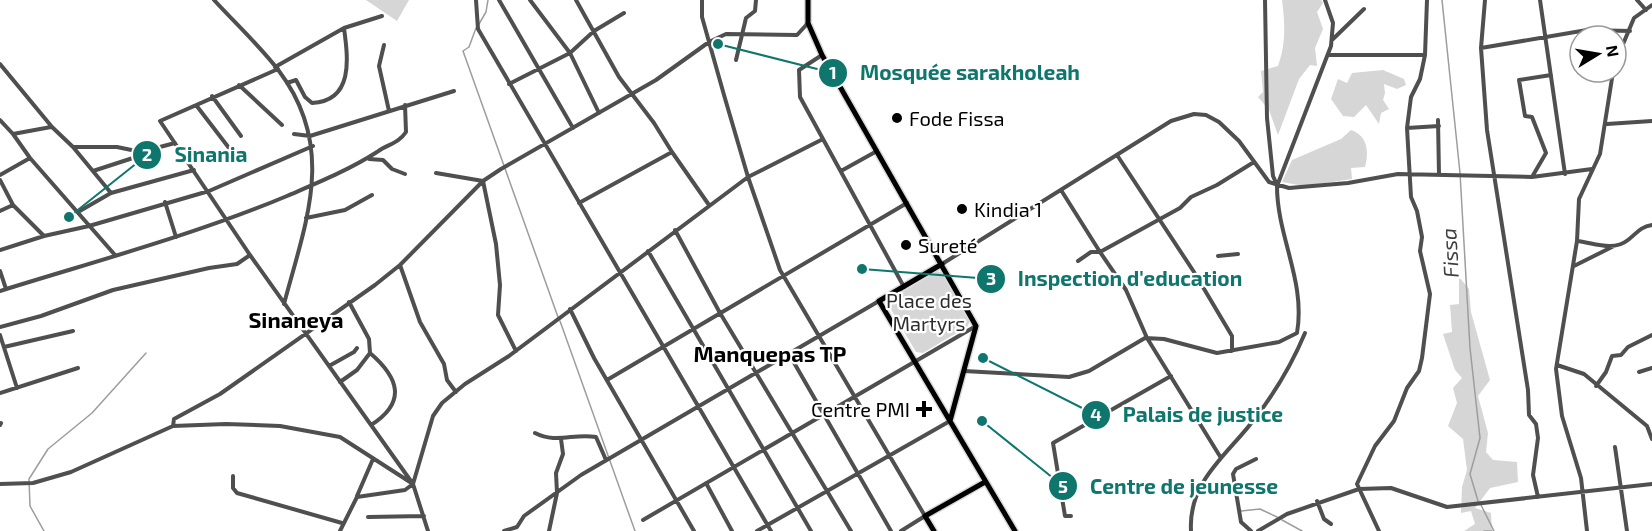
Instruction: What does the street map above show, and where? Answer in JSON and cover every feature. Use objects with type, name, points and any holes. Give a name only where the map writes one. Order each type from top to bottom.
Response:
[{"type":"main road","points":[[808,0],[808,23],[822,55],[908,202],[976,326],[950,421]]},
{"type":"main road","points":[[942,264],[879,301],[1015,531]]},
{"type":"main road","points":[[934,531],[925,516],[986,482]]},
{"type":"street","points":[[214,0],[276,68],[287,84],[313,146],[312,185],[306,218],[284,304]]},
{"type":"street","points":[[476,0],[478,29],[771,531]]},
{"type":"street","points":[[500,0],[573,128]]},
{"type":"street","points":[[530,0],[570,53],[599,113]]},
{"type":"street","points":[[576,0],[619,77],[709,205]]},
{"type":"street","points":[[702,0],[702,17],[748,177],[783,276],[925,516],[901,531]]},
{"type":"street","points":[[736,60],[746,18],[755,11],[756,0]]},
{"type":"street","points":[[1264,0],[1267,118],[1273,176],[1277,186]]},
{"type":"street","points":[[964,371],[1069,376],[1089,371],[1148,338],[1164,339],[1216,352],[1279,342],[1297,333],[1300,314],[1298,286],[1277,207],[1277,186],[1332,39],[1331,10],[1325,0]]},
{"type":"street","points":[[1379,531],[1358,484],[1366,464],[1394,421],[1407,388],[1419,371],[1430,294],[1420,251],[1422,237],[1417,211],[1411,198],[1407,128],[1411,97],[1420,79],[1425,55],[1427,0]]},
{"type":"street","points":[[1485,0],[1481,48],[1483,98],[1528,390],[1529,415],[1536,424],[1538,438],[1533,474],[1538,497]]},
{"type":"street","points":[[1540,0],[1547,35],[1565,174]]},
{"type":"street","points":[[1637,0],[1646,10]]},
{"type":"street","points":[[1628,35],[1634,18],[1652,5]]},
{"type":"street","points":[[1332,39],[1364,9]]},
{"type":"street","points":[[509,84],[570,53],[594,31],[624,13]]},
{"type":"street","points":[[382,16],[344,28],[276,68],[160,121],[209,190],[227,221],[284,304],[413,484],[428,531]]},
{"type":"street","points":[[173,426],[174,418],[220,394],[400,265],[483,181],[504,167],[632,94],[709,42],[726,34],[797,35],[808,23]]},
{"type":"street","points":[[287,84],[296,80],[305,97],[312,103],[334,96],[340,90],[349,62],[344,28]]},
{"type":"street","points":[[1481,48],[1587,30],[1630,31]]},
{"type":"street","points":[[384,45],[379,66],[389,111]]},
{"type":"street","points":[[822,55],[799,70],[800,97],[904,287]]},
{"type":"street","points":[[1327,56],[1425,55]]},
{"type":"street","points":[[0,64],[111,193]]},
{"type":"street","points":[[1532,177],[1546,153],[1532,117],[1525,116],[1519,80],[1523,77],[1551,75]]},
{"type":"street","points":[[1587,531],[1582,492],[1556,386],[1557,365],[1574,266],[1579,200],[1600,154],[1607,124],[1612,84]]},
{"type":"street","points":[[239,85],[282,125]]},
{"type":"street","points":[[294,134],[310,136],[454,91]]},
{"type":"street","points":[[212,96],[241,136]]},
{"type":"street","points":[[196,105],[229,148]]},
{"type":"street","points":[[0,291],[227,221],[312,185],[400,141],[406,132],[405,105]]},
{"type":"street","points":[[942,264],[1171,121],[1194,114],[1206,115],[1230,130],[1262,174],[1277,186],[1306,188],[1409,174],[1532,177],[1592,169]]},
{"type":"street","points":[[0,120],[30,158],[115,255]]},
{"type":"street","points":[[1438,120],[1439,175]]},
{"type":"street","points":[[1607,124],[1652,121]]},
{"type":"street","points":[[1407,128],[1439,126]]},
{"type":"street","points":[[13,134],[52,127]]},
{"type":"street","points":[[357,497],[405,490],[413,484],[433,416],[442,403],[516,351],[558,317],[748,177],[823,139]]},
{"type":"street","points":[[73,147],[117,147],[141,152],[176,144]]},
{"type":"street","points":[[0,250],[209,190],[313,146]]},
{"type":"street","points":[[841,171],[878,150]]},
{"type":"street","points":[[93,171],[136,157],[141,152]]},
{"type":"street","points":[[579,203],[672,152]]},
{"type":"street","points":[[1117,155],[1232,336],[1232,351]]},
{"type":"street","points":[[0,175],[30,158]]},
{"type":"street","points":[[368,159],[383,160],[392,169],[405,174]]},
{"type":"street","points":[[1078,261],[1091,252],[1100,252],[1180,208],[1191,196],[1217,185],[1254,162]]},
{"type":"street","points":[[78,212],[111,193],[194,170]]},
{"type":"street","points":[[436,173],[483,181]]},
{"type":"street","points":[[0,180],[13,205],[44,236]]},
{"type":"street","points":[[483,181],[496,244],[500,285],[498,315],[516,351]]},
{"type":"street","points":[[1061,190],[1126,290],[1148,338],[1221,458]]},
{"type":"street","points":[[306,218],[345,210],[372,195]]},
{"type":"street","points":[[165,202],[176,237]]},
{"type":"street","points":[[607,380],[908,202]]},
{"type":"street","points":[[0,212],[13,205]]},
{"type":"street","points":[[1574,266],[1628,240],[1640,228],[1652,225]]},
{"type":"street","points":[[675,230],[720,313],[851,531]]},
{"type":"street","points":[[1577,241],[1604,247],[1616,245]]},
{"type":"street","points":[[648,251],[811,531]]},
{"type":"street","points":[[1218,256],[1238,254]]},
{"type":"street","points":[[0,327],[41,316],[113,290],[237,264],[250,255]]},
{"type":"street","points":[[400,265],[420,322],[444,364],[447,380],[456,392]]},
{"type":"street","points":[[0,271],[6,289]]},
{"type":"street","points":[[504,531],[517,527],[524,516],[608,458],[879,301]]},
{"type":"street","points":[[340,382],[357,370],[370,353],[369,339],[349,302]]},
{"type":"street","points":[[570,309],[607,380],[643,438],[694,531]]},
{"type":"street","points":[[643,520],[976,326]]},
{"type":"street","points":[[4,347],[73,331]]},
{"type":"street","points":[[1191,531],[1194,500],[1198,489],[1256,418],[1289,368],[1305,333]]},
{"type":"street","points":[[0,335],[17,388]]},
{"type":"street","points":[[1596,386],[1606,372],[1612,356],[1621,355],[1628,347],[1652,335]]},
{"type":"street","points":[[329,366],[357,348]]},
{"type":"street","points":[[370,353],[385,366],[395,382],[396,390],[385,416],[371,425]]},
{"type":"street","points":[[789,354],[891,531]]},
{"type":"street","points":[[1557,365],[1584,374],[1647,426],[1652,439]]},
{"type":"street","points":[[0,393],[78,368]]},
{"type":"street","points":[[1639,372],[1652,368]]},
{"type":"street","points":[[1071,516],[1065,516],[1053,443],[1171,376]]},
{"type":"street","points":[[757,531],[950,421]]},
{"type":"street","points":[[0,484],[33,483],[71,472],[173,426],[280,426],[340,438],[413,484]]},
{"type":"street","points":[[535,433],[550,439],[587,436],[596,438],[608,458]]},
{"type":"street","points":[[549,531],[557,493],[556,472],[563,454],[561,439]]},
{"type":"street","points":[[1615,447],[1627,531]]},
{"type":"street","points":[[340,531],[374,459]]},
{"type":"street","points":[[1251,531],[1241,522],[1233,474],[1236,469],[1256,459]]},
{"type":"street","points":[[233,476],[233,488],[237,493],[342,524]]},
{"type":"street","points":[[706,483],[732,531]]},
{"type":"street","points":[[1258,531],[1287,514],[1317,501],[1359,489],[1391,488],[1447,507],[1652,484]]},
{"type":"street","points":[[1317,501],[1324,519],[1331,524]]},
{"type":"street","points":[[368,517],[424,516]]},
{"type":"green space","points":[[366,0],[409,0],[397,21]]},
{"type":"green space","points":[[1282,0],[1321,0],[1323,3],[1317,12],[1323,29],[1315,48],[1317,66],[1310,65],[1299,79],[1278,135],[1269,110],[1258,97],[1263,92],[1261,71],[1278,66],[1281,58],[1284,33]]},
{"type":"green space","points":[[1383,70],[1404,79],[1406,85],[1397,89],[1384,84],[1383,100],[1389,109],[1381,113],[1379,124],[1366,105],[1354,117],[1343,116],[1331,99],[1338,79],[1347,83],[1352,73]]},
{"type":"green space","points":[[1351,130],[1361,136],[1367,150],[1365,167],[1351,168],[1352,179],[1304,186],[1282,182],[1292,160],[1341,139]]},
{"type":"green space","name":"Place des Martyrs","points":[[937,271],[943,273],[970,320],[968,326],[923,353],[916,352],[889,306],[891,299]]},
{"type":"green space","points":[[1459,277],[1469,289],[1471,312],[1490,380],[1478,396],[1488,433],[1486,452],[1493,460],[1517,462],[1518,482],[1490,488],[1475,508],[1491,513],[1492,531],[1464,531],[1475,524],[1471,511],[1461,513],[1462,487],[1467,470],[1463,439],[1448,426],[1457,403],[1453,388],[1462,378],[1455,370],[1443,334],[1452,332],[1450,305],[1459,304]]},
{"type":"waterway","points":[[479,24],[486,12],[488,0]]},
{"type":"waterway","name":"Fissa","points":[[1442,0],[1460,173],[1470,348],[1480,438],[1470,474],[1478,501]]},
{"type":"waterway","points":[[476,28],[469,47],[463,51],[558,317]]},
{"type":"waterway","points":[[560,321],[635,531]]},
{"type":"waterway","points":[[44,531],[30,506],[29,479],[48,449],[92,413],[146,353]]},
{"type":"waterway","name":"Fissa","points":[[1481,505],[1494,531]]},
{"type":"waterway","points":[[1241,511],[1260,509],[1277,517]]},
{"type":"waterway","points":[[1282,520],[1302,531]]},
{"type":"waterway","points":[[1484,531],[1492,531]]},
{"type":"place","name":"Mosquée sarakholeah","points":[[718,44]]},
{"type":"place","name":"Fode Fissa","points":[[897,118]]},
{"type":"place","name":"Kindia 1","points":[[962,209]]},
{"type":"place","name":"Sinania","points":[[69,217]]},
{"type":"place","name":"Sureté","points":[[906,245]]},
{"type":"place","name":"Inspection d'education","points":[[862,269]]},
{"type":"place","name":"Palais de justice","points":[[983,358]]},
{"type":"place","name":"Centre PMI","points":[[924,409]]},
{"type":"place","name":"Centre de jeunesse","points":[[982,421]]},
{"type":"district","name":"Sinaneya","points":[[296,319]]},
{"type":"district","name":"Manquepas TP","points":[[770,353]]}]
